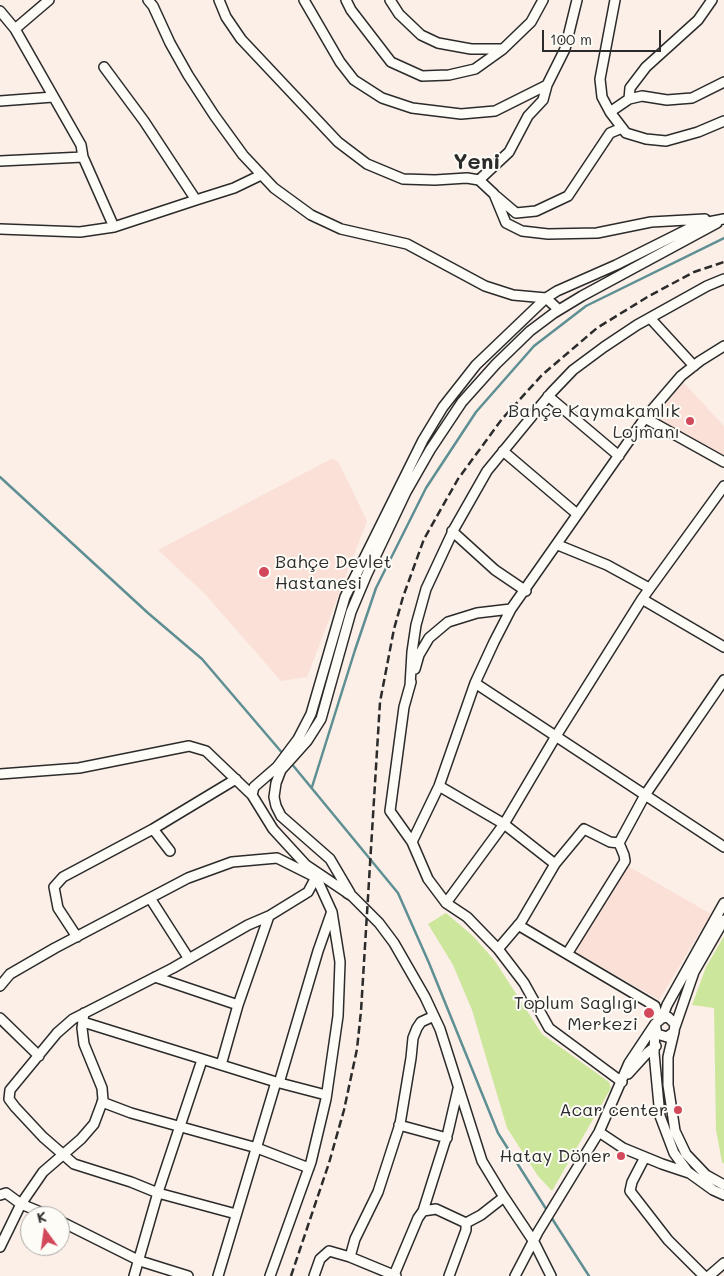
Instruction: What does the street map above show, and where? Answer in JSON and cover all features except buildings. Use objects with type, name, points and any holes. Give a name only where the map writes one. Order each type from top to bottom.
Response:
[{"type":"street","points":[[15,29],[49,0]]},
{"type":"street","points":[[148,0],[153,6],[170,43],[188,75],[214,115],[243,155],[274,188],[311,214],[341,229],[407,244],[485,286],[513,295],[546,298],[559,310]]},
{"type":"street","points":[[219,0],[226,17],[240,39],[338,142],[367,164],[403,179],[467,178],[479,180],[516,213],[536,211],[568,196],[610,133],[622,128]]},
{"type":"street","points":[[304,0],[340,62],[354,80],[382,98],[412,108],[461,114],[495,111],[547,85]]},
{"type":"street","points":[[346,0],[391,62],[422,76],[449,75],[475,69],[531,22],[543,0]]},
{"type":"street","points":[[390,0],[399,14],[421,35],[438,43],[471,49],[502,48]]},
{"type":"street","points":[[479,180],[509,152],[528,116],[543,100],[547,85],[565,49],[577,0]]},
{"type":"street","points":[[615,0],[600,79],[602,97],[610,112],[626,133],[646,139],[666,141],[698,132],[724,121]]},
{"type":"street","points":[[629,99],[630,88],[646,68],[698,20],[712,0]]},
{"type":"street","points":[[0,11],[15,29],[81,145],[83,157],[114,228]]},
{"type":"street","points":[[104,67],[144,121],[196,200]]},
{"type":"street","points":[[610,112],[629,99],[642,96],[667,100],[692,98],[724,82]]},
{"type":"street","points":[[0,101],[53,97]]},
{"type":"street","points":[[0,161],[83,157]]},
{"type":"street","points":[[0,229],[80,232],[114,228],[234,188],[260,175]]},
{"type":"street","points":[[494,194],[506,223],[522,232],[548,234],[597,233],[651,222],[724,219]]},
{"type":"street","points":[[252,795],[254,787],[280,768],[300,743],[311,714],[345,597],[423,440],[443,407],[476,365],[546,298],[557,291],[616,265],[698,224],[724,219]]},
{"type":"street","points":[[300,743],[307,741],[321,719],[351,612],[367,574],[406,492],[430,450],[462,402],[496,364],[530,331],[559,310],[724,219]]},
{"type":"street","points":[[410,686],[416,625],[426,589],[452,531],[487,471],[548,396],[573,370],[604,347],[650,318],[707,286],[724,279]]},
{"type":"street","points":[[650,318],[694,366]]},
{"type":"street","points":[[412,842],[439,786],[476,683],[511,609],[526,591],[577,514],[645,418],[681,376],[724,346]]},
{"type":"street","points":[[548,396],[619,456]]},
{"type":"street","points":[[645,418],[724,462]]},
{"type":"street","points":[[503,451],[577,514]]},
{"type":"street","points":[[446,903],[504,824],[642,598],[724,486]]},
{"type":"street","points":[[452,531],[495,570],[526,591]]},
{"type":"street","points":[[558,545],[607,565],[649,588]]},
{"type":"street","points":[[642,598],[724,647]]},
{"type":"street","points":[[511,609],[477,613],[448,622],[429,638],[419,656],[404,707],[390,811],[412,842],[428,879],[446,903],[467,917],[498,949],[524,983],[549,1028],[622,1082]]},
{"type":"street","points":[[618,843],[645,794],[724,680]]},
{"type":"street","points":[[476,683],[724,847]]},
{"type":"street","points":[[0,774],[80,768],[189,746],[206,751],[252,795],[273,829],[306,865],[352,896],[379,923],[394,943],[434,1016],[482,1161],[534,1242],[551,1276]]},
{"type":"street","points":[[280,768],[274,797],[281,816],[330,860],[352,896]]},
{"type":"street","points":[[77,937],[58,908],[54,887],[64,877],[153,829],[236,779]]},
{"type":"street","points":[[439,786],[504,824],[555,864]]},
{"type":"street","points":[[498,949],[518,926],[555,864],[584,828],[610,842],[618,843]]},
{"type":"street","points":[[153,829],[170,851]]},
{"type":"street","points":[[567,954],[625,861],[618,843]]},
{"type":"street","points":[[0,986],[10,974],[77,937],[188,878],[232,862],[277,858],[352,896]]},
{"type":"street","points":[[270,1276],[309,1168],[326,1095],[338,1016],[340,962],[332,912],[316,877]]},
{"type":"street","points":[[236,1214],[158,1193],[131,1182],[74,1164],[43,1137],[9,1099],[10,1090],[57,1032],[73,1019],[84,1018],[269,916],[308,892],[316,877]]},
{"type":"street","points":[[150,898],[189,959]]},
{"type":"street","points":[[515,1276],[538,1232],[598,1132],[629,1063],[646,1035],[658,1022],[724,904]]},
{"type":"street","points":[[218,1276],[315,960],[332,912]]},
{"type":"street","points":[[221,1065],[238,1005],[269,916]]},
{"type":"street","points":[[724,920],[694,972],[672,1032],[668,1057],[668,1085],[676,1130],[686,1154],[706,1175],[724,1185]]},
{"type":"street","points":[[518,926],[655,1006],[658,1022],[657,1034],[664,1037],[672,1032]]},
{"type":"street","points":[[155,978],[238,1005]]},
{"type":"street","points":[[350,1256],[378,1192],[399,1125],[411,1058],[412,1038],[421,1022],[434,1016]]},
{"type":"street","points":[[0,1018],[39,1056]]},
{"type":"street","points":[[84,1018],[202,1060],[277,1083],[326,1095]]},
{"type":"street","points":[[0,1247],[20,1204],[42,1172],[81,1139],[94,1124],[102,1102],[102,1088],[84,1044],[82,1028],[84,1018]]},
{"type":"street","points":[[658,1022],[671,1019],[672,1032]]},
{"type":"street","points":[[658,1022],[654,1066],[660,1116],[674,1153],[689,1173]]},
{"type":"street","points":[[622,1082],[631,1070],[672,1032]]},
{"type":"street","points":[[134,1276],[140,1261],[145,1234],[179,1126],[202,1060]]},
{"type":"street","points":[[314,1276],[320,1259],[329,1251],[350,1256],[395,1276],[418,1218],[423,1211],[446,1138],[458,1088]]},
{"type":"street","points":[[102,1102],[131,1113],[257,1148],[309,1168]]},
{"type":"street","points":[[399,1125],[446,1138]]},
{"type":"street","points":[[598,1132],[623,1148],[689,1173],[713,1190],[724,1195]]},
{"type":"street","points":[[645,1157],[632,1182],[630,1191],[668,1240],[704,1276]]},
{"type":"street","points":[[2,1192],[25,1206]]},
{"type":"street","points":[[466,1223],[481,1215],[504,1197]]},
{"type":"street","points":[[423,1211],[436,1209],[466,1223]]},
{"type":"street","points":[[449,1276],[466,1230],[466,1223]]},
{"type":"street","points":[[70,1226],[140,1261],[188,1276]]},
{"type":"street","points":[[709,1276],[724,1263]]},
{"type":"shaded area","name":"Bahçe Kaymakamlık Lojmanı","points":[[684,383],[724,426],[724,457],[653,416]]},
{"type":"shaded area","name":"Bahçe Devlet Hastanesi","points":[[331,459],[338,461],[367,521],[307,677],[281,681],[204,593],[158,550]]},
{"type":"shaded area","points":[[626,865],[711,914],[659,1000],[577,953],[576,946]]},
{"type":"green space","points":[[446,913],[473,936],[495,961],[542,1034],[609,1082],[611,1088],[552,1191],[538,1176],[507,1128],[472,1010],[453,965],[428,924]]},
{"type":"green space","points":[[724,936],[724,1164],[716,1130],[714,1008],[692,1005],[706,967]]},
{"type":"waterway","points":[[312,787],[376,588],[426,488],[476,412],[534,346],[586,306],[724,238]]},
{"type":"waterway","points":[[0,477],[148,613],[202,659],[284,755]]},
{"type":"waterway","points":[[291,763],[398,893],[429,963],[498,1133],[548,1212]]},
{"type":"waterway","points":[[551,1217],[589,1276]]},
{"type":"railway","points":[[291,1276],[329,1163],[344,1110],[357,1049],[380,702],[394,629],[403,597],[424,539],[458,479],[502,419],[542,375],[597,328],[649,296],[694,272],[724,262]]},
{"type":"place","name":"Bahçe Kaymakamlık Lojmanı","points":[[690,421]]},
{"type":"place","name":"Bahçe Devlet Hastanesi","points":[[264,572]]},
{"type":"place","name":"Toplum Saglıgı Merkezi","points":[[649,1013]]},
{"type":"place","name":"Acar center","points":[[678,1110]]},
{"type":"place","name":"Hatay Döner","points":[[621,1156]]},
{"type":"district","name":"Yeni","points":[[477,162]]}]
